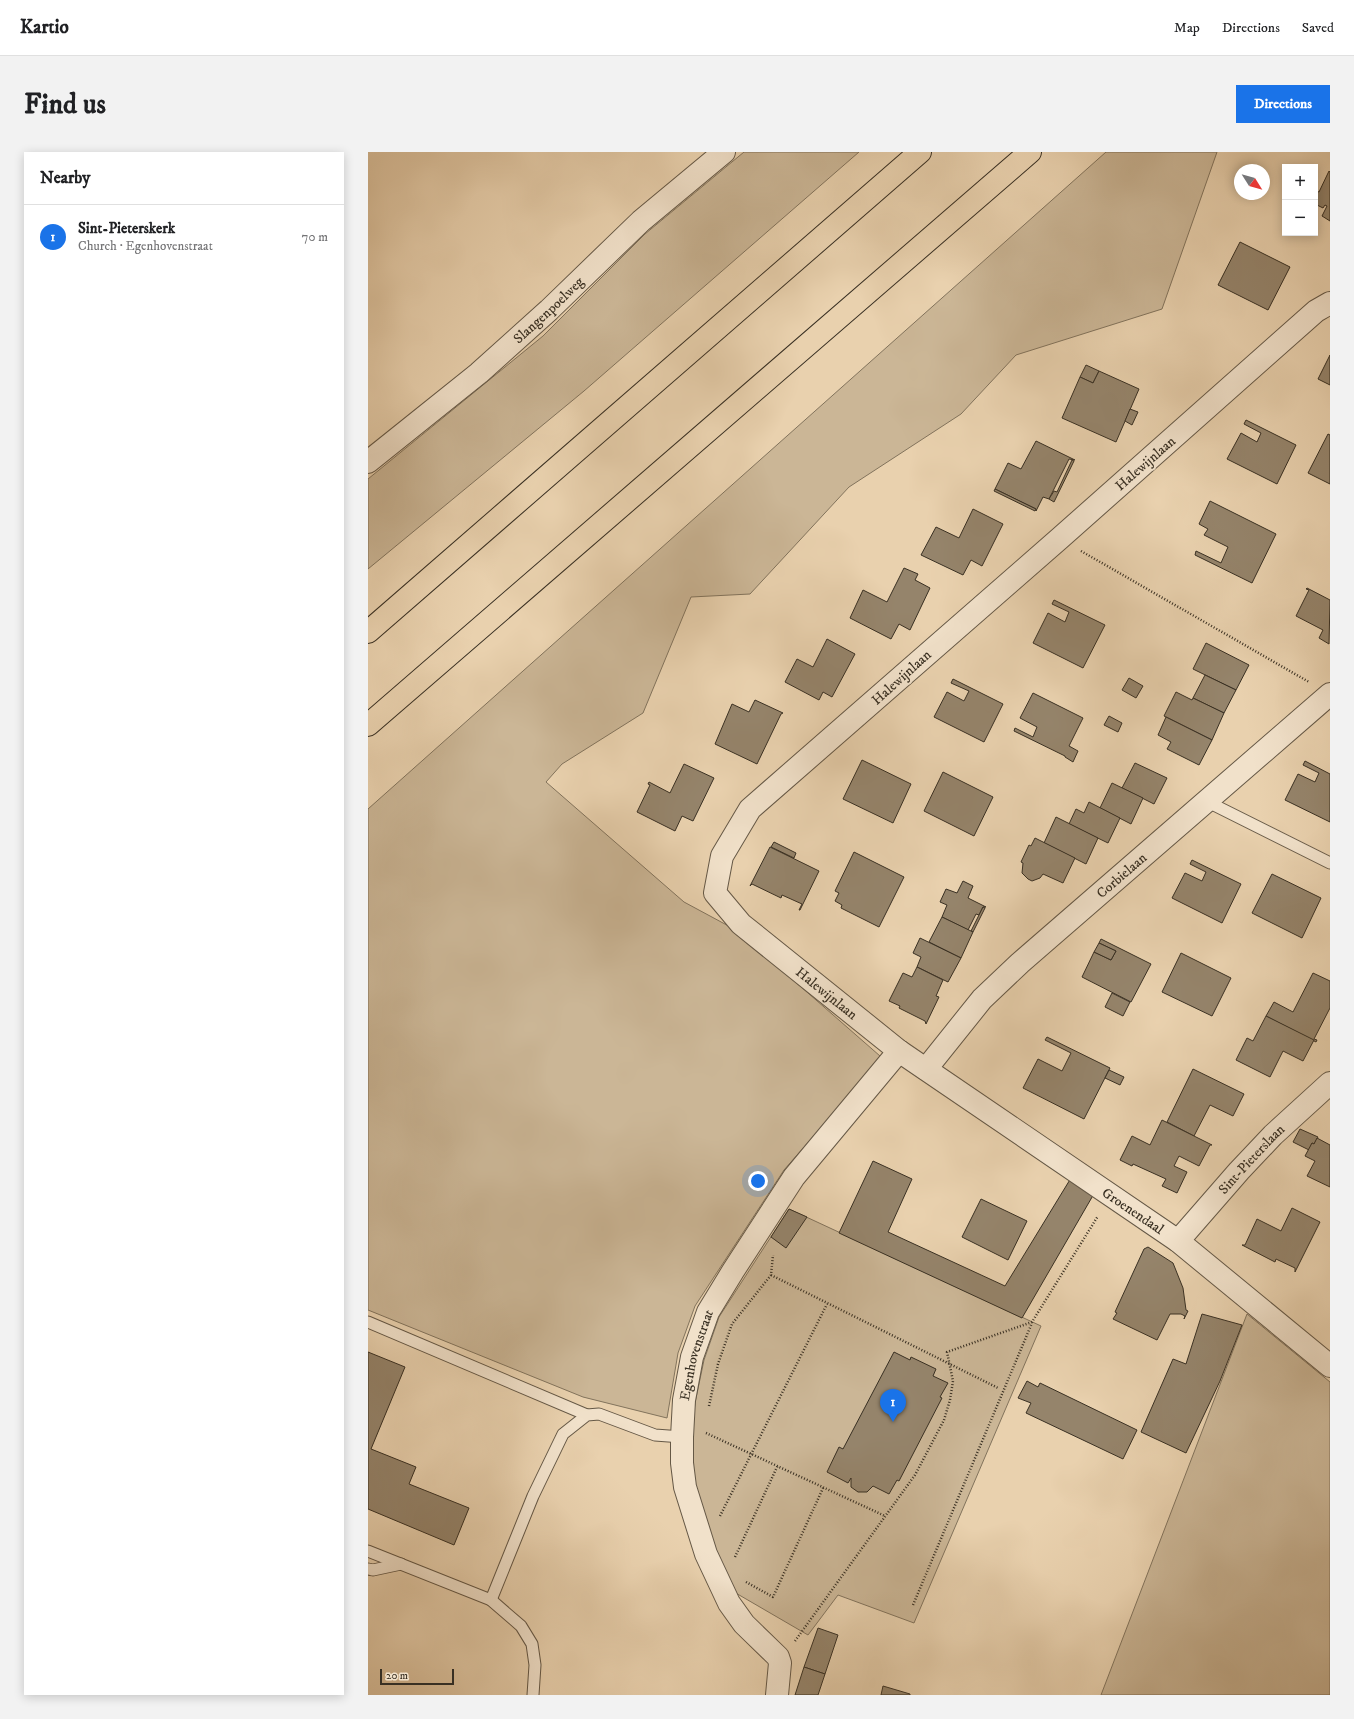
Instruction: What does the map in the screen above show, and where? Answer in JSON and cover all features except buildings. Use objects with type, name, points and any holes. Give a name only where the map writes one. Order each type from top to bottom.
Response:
[{"type":"highway","points":[[368,632],[920,152]]},
{"type":"highway","points":[[368,725],[1030,152]]},
{"type":"street","name":"Slangenpoelweg","points":[[368,462],[479,373],[549,310],[640,221],[724,152]]},
{"type":"street","name":"Halewijnlaan","points":[[926,1069],[899,1051],[741,924],[715,893],[722,856],[750,809],[1060,539],[1316,311],[1330,303]]},
{"type":"street","name":"Corbielaan","points":[[926,1069],[982,999],[1015,968],[1330,694]]},
{"type":"street","name":"Egenhovenstraat","points":[[780,1663],[778,1658],[744,1624],[729,1603],[706,1554],[685,1487],[682,1463],[682,1437],[684,1400],[692,1357],[708,1312],[794,1177],[899,1051]]},
{"type":"street","name":"Groenendaal","points":[[926,1069],[1178,1241],[1330,1366]]},
{"type":"street","name":"Sint-Pieterslaan","points":[[1178,1241],[1272,1135],[1330,1083]]},
{"type":"street","points":[[777,1695],[780,1663]]},
{"type":"lane","points":[[1206,801],[1330,863]]},
{"type":"lane","points":[[368,1322],[587,1415],[599,1414],[655,1436],[682,1437]]},
{"type":"lane","points":[[491,1600],[533,1496],[563,1434],[587,1415]]},
{"type":"lane","points":[[368,1550],[491,1600],[521,1626],[532,1644],[535,1665],[533,1695]]},
{"type":"lane","points":[[368,1569],[373,1570],[401,1564]]},
{"type":"path","points":[[1060,539],[1296,675]]},
{"type":"path","points":[[913,1605],[1032,1322],[1111,1195]]},
{"type":"path","points":[[709,1412],[718,1364],[732,1324],[771,1275],[774,1250]]},
{"type":"path","points":[[771,1275],[951,1366],[998,1388]]},
{"type":"path","points":[[720,1516],[827,1304]]},
{"type":"path","points":[[780,1663],[915,1475],[944,1420],[950,1400],[954,1381],[947,1352],[1032,1322]]},
{"type":"path","points":[[706,1440],[707,1426]]},
{"type":"path","points":[[706,1433],[824,1486],[885,1516]]},
{"type":"path","points":[[731,1552],[734,1559],[778,1465]]},
{"type":"path","points":[[742,1576],[745,1581],[773,1597],[824,1486]]},
{"type":"path","points":[[717,1509],[722,1523]]},
{"type":"shaded area","points":[[744,152],[859,152],[584,391],[368,569],[368,479],[543,336],[645,234]]},
{"type":"shaded area","points":[[1106,152],[1217,152],[1162,309],[1016,355],[961,414],[849,487],[750,594],[691,597],[643,713],[562,764],[546,782],[684,902],[736,930],[880,1056],[866,1076],[784,1170],[695,1306],[678,1353],[667,1418],[583,1397],[368,1310],[368,809]]},
{"type":"shaded area","points":[[789,1209],[1041,1326],[914,1623],[838,1595],[808,1635],[734,1592],[715,1551],[694,1485],[691,1438],[695,1403],[704,1360],[719,1317]]},
{"type":"shaded area","points":[[1247,1314],[1330,1382],[1330,1695],[1101,1695]]},
{"type":"place","name":"Sint-Pieterskerk","points":[[893,1422]]}]
